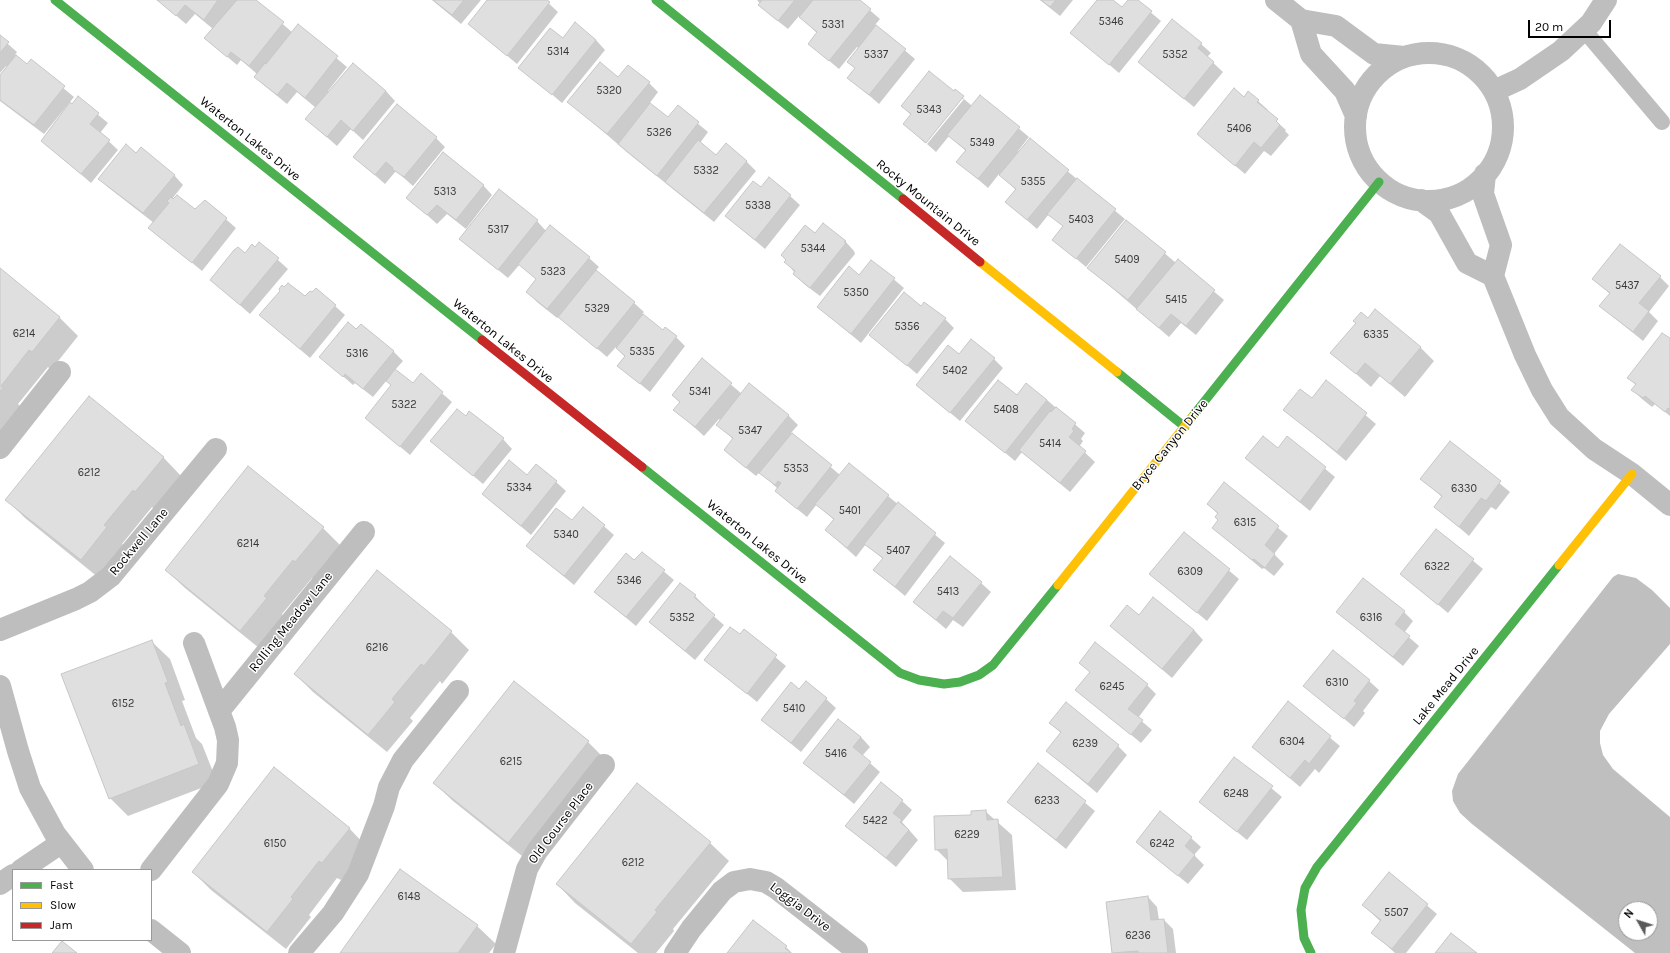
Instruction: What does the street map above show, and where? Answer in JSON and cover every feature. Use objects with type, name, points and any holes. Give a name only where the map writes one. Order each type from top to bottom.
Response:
[{"type":"street","name":"Waterton Lakes Drive","points":[[55,0],[900,673],[919,680],[944,684]]},
{"type":"street","name":"Rocky Mountain Drive","points":[[656,0],[1185,427]]},
{"type":"street","points":[[1276,0],[1301,20],[1336,26],[1374,54],[1404,57]]},
{"type":"street","points":[[1494,91],[1539,67],[1561,51],[1584,30],[1606,0]]},
{"type":"street","points":[[1301,20],[1311,54],[1345,91],[1356,116]]},
{"type":"street","points":[[1420,53],[1437,53],[1453,56],[1468,64],[1481,74],[1494,91],[1500,105],[1502,134],[1500,149],[1494,162],[1485,174],[1467,190],[1444,199],[1421,200],[1398,194],[1379,182],[1370,172],[1357,145],[1356,116],[1361,97],[1372,80],[1386,66],[1404,57],[1420,53]]},
{"type":"street","points":[[1485,174],[1483,194],[1501,245],[1493,276],[1525,356],[1542,390],[1559,417],[1594,449],[1632,474],[1670,505]]},
{"type":"street","name":"Bryce Canyon Drive","points":[[944,684],[960,682],[979,674],[993,665],[1185,427],[1379,182]]},
{"type":"street","points":[[1421,200],[1439,213],[1467,263],[1493,276]]},
{"type":"street","points":[[0,448],[60,372]]},
{"type":"street","name":"Rockwell Lane","points":[[0,630],[76,599],[111,576],[216,448]]},
{"type":"street","name":"Lake Mead Drive","points":[[1311,953],[1304,938],[1301,923],[1301,910],[1305,888],[1317,867],[1632,474]]},
{"type":"street","name":"Rolling Meadow Lane","points":[[219,711],[364,532]]},
{"type":"street","points":[[152,869],[218,784],[227,763],[228,740],[194,643]]},
{"type":"street","points":[[0,686],[30,788],[61,842],[82,869]]},
{"type":"street","points":[[299,953],[333,913],[358,874],[384,806],[389,787],[403,760],[458,691]]},
{"type":"street","name":"Old Course Place","points":[[504,953],[530,863],[537,851],[604,765]]},
{"type":"street","points":[[22,869],[61,842]]},
{"type":"street","points":[[0,884],[12,876]]},
{"type":"street","name":"Loggia Drive","points":[[674,953],[722,890],[734,882],[750,879],[766,882],[776,888],[857,951]]},
{"type":"street","points":[[152,931],[180,953]]},
{"type":"lane","points":[[1584,30],[1662,122]]},
{"type":"shaded area","points":[[1618,574],[1636,578],[1652,590],[1670,608],[1670,644],[1609,714],[1600,731],[1600,743],[1603,755],[1613,769],[1670,817],[1670,953],[1635,953],[1620,941],[1658,941],[1658,901],[1618,901],[1618,940],[1460,813],[1453,801],[1452,791],[1458,774],[1613,577]]},
{"type":"building","points":[[157,0],[218,0],[204,20],[185,5],[176,16]]},
{"type":"building","points":[[237,0],[256,0],[284,22],[249,66],[231,52],[227,57],[204,38]]},
{"type":"building","points":[[433,0],[464,0],[452,15]]},
{"type":"building","points":[[487,0],[547,0],[550,2],[507,56],[468,24]]},
{"type":"building","points":[[762,0],[795,0],[778,21],[758,5]]},
{"type":"building","points":[[813,0],[860,0],[871,9],[829,61],[808,44],[817,32],[799,17]]},
{"type":"building","points":[[1041,0],[1056,0],[1050,7]]},
{"type":"building","points":[[1097,0],[1113,0],[1122,7],[1128,0],[1138,0],[1152,11],[1109,65],[1070,33]]},
{"type":"building","points":[[1172,19],[1202,43],[1198,48],[1214,62],[1184,99],[1138,62]]},
{"type":"building","points":[[575,22],[596,40],[552,95],[518,68],[550,28],[563,38]]},
{"type":"building","points":[[298,24],[338,56],[305,98],[287,83],[277,95],[254,77]]},
{"type":"building","points":[[876,25],[906,49],[869,95],[847,78],[855,68],[847,62]]},
{"type":"building","points":[[0,35],[9,42],[0,53]]},
{"type":"building","points":[[16,55],[27,64],[31,59],[65,86],[34,125],[0,100],[0,75]]},
{"type":"building","points":[[600,62],[618,77],[628,65],[650,82],[607,134],[567,102]]},
{"type":"building","points":[[353,63],[386,91],[353,131],[341,120],[327,137],[305,119]]},
{"type":"building","points":[[929,71],[954,91],[955,89],[964,96],[926,143],[903,124],[911,114],[901,106]]},
{"type":"building","points":[[1234,88],[1244,97],[1248,91],[1259,100],[1257,102],[1278,119],[1276,121],[1280,125],[1261,148],[1254,142],[1235,166],[1197,134]]},
{"type":"building","points":[[980,95],[1020,127],[978,179],[956,162],[966,150],[947,135]]},
{"type":"building","points":[[78,96],[99,113],[90,124],[110,140],[81,174],[41,141],[70,102],[72,104]]},
{"type":"building","points":[[650,103],[668,117],[678,105],[699,122],[657,176],[618,144]]},
{"type":"building","points":[[397,104],[437,137],[404,177],[392,169],[393,168],[386,162],[375,175],[353,157]]},
{"type":"building","points":[[1030,138],[1069,170],[1027,220],[1005,202],[1016,189],[999,175]]},
{"type":"building","points":[[698,140],[716,155],[726,143],[747,161],[704,213],[665,182]]},
{"type":"building","points":[[126,144],[136,153],[141,147],[175,175],[143,213],[98,179]]},
{"type":"building","points":[[443,152],[484,185],[456,220],[437,205],[427,215],[406,198]]},
{"type":"building","points":[[769,177],[791,195],[755,240],[725,216],[753,181],[761,187]]},
{"type":"building","points":[[1077,178],[1116,209],[1076,259],[1052,240],[1063,226],[1047,214]]},
{"type":"building","points":[[499,189],[538,220],[498,270],[459,239]]},
{"type":"building","points":[[177,195],[195,209],[205,200],[227,218],[192,263],[148,228],[169,203],[167,201],[171,197],[173,199]]},
{"type":"building","points":[[1126,220],[1166,252],[1128,300],[1087,268]]},
{"type":"building","points":[[823,223],[846,241],[844,242],[846,243],[810,288],[793,274],[795,271],[784,262],[786,260],[781,255],[805,225],[815,233]]},
{"type":"building","points":[[550,225],[590,257],[547,309],[526,292],[536,279],[518,264]]},
{"type":"building","points":[[259,242],[279,258],[240,305],[210,280],[234,250],[238,247],[245,253],[252,244],[255,247]]},
{"type":"building","points":[[1620,244],[1661,276],[1639,303],[1649,311],[1633,332],[1599,306],[1610,293],[1592,279]]},
{"type":"building","points":[[1178,259],[1215,290],[1186,326],[1171,314],[1159,328],[1136,309]]},
{"type":"building","points":[[871,260],[895,278],[851,334],[817,307],[849,266],[859,275]]},
{"type":"building","points":[[0,268],[60,317],[32,352],[29,350],[1,386],[3,388],[0,392]]},
{"type":"building","points":[[596,270],[635,302],[597,349],[558,317]]},
{"type":"building","points":[[288,283],[305,296],[316,288],[336,305],[300,349],[259,315],[280,291],[279,289],[282,285],[284,287]]},
{"type":"building","points":[[904,292],[921,306],[924,302],[946,318],[907,366],[869,335]]},
{"type":"building","points":[[1375,309],[1421,347],[1390,384],[1365,363],[1356,374],[1330,353],[1356,323],[1353,321],[1361,312],[1368,318]]},
{"type":"building","points":[[643,314],[663,330],[665,327],[677,336],[640,384],[617,366],[625,356],[616,348]]},
{"type":"building","points":[[348,322],[356,329],[361,324],[394,351],[363,389],[345,374],[343,377],[319,357]]},
{"type":"building","points":[[1662,333],[1670,338],[1670,409],[1668,408],[1665,412],[1645,396],[1643,398],[1631,390],[1636,384],[1627,378]]},
{"type":"building","points":[[971,339],[995,358],[950,413],[916,385],[948,345],[959,354]]},
{"type":"building","points":[[702,358],[732,383],[695,427],[673,410],[680,402],[672,395]]},
{"type":"building","points":[[395,369],[413,383],[421,373],[443,392],[400,447],[365,418],[391,385],[386,381]]},
{"type":"building","points":[[998,380],[1017,395],[1026,383],[1047,400],[1005,453],[965,421]]},
{"type":"building","points":[[1326,380],[1367,413],[1337,452],[1283,410],[1300,389],[1312,398]]},
{"type":"building","points":[[749,383],[789,415],[746,468],[724,450],[733,438],[716,425]]},
{"type":"building","points":[[89,396],[164,457],[135,492],[133,490],[104,525],[107,527],[81,560],[5,500]]},
{"type":"building","points":[[1056,407],[1076,423],[1072,429],[1074,431],[1069,437],[1086,451],[1060,483],[1019,450],[1050,411],[1051,412]]},
{"type":"building","points":[[457,409],[466,416],[469,411],[504,438],[473,476],[430,441]]},
{"type":"building","points":[[792,433],[832,465],[797,509],[775,491],[781,483],[778,481],[775,485],[759,473]]},
{"type":"building","points":[[1263,436],[1278,448],[1287,436],[1326,467],[1300,502],[1245,458]]},
{"type":"building","points":[[1450,441],[1501,481],[1486,501],[1481,498],[1459,527],[1434,507],[1442,496],[1420,479]]},
{"type":"building","points":[[509,460],[527,475],[536,464],[557,481],[521,526],[482,494]]},
{"type":"building","points":[[849,463],[889,495],[847,548],[825,530],[834,519],[815,504]]},
{"type":"building","points":[[248,466],[324,527],[295,562],[293,560],[264,596],[267,598],[240,631],[165,570]]},
{"type":"building","points":[[1224,482],[1279,526],[1265,545],[1275,554],[1265,568],[1254,559],[1252,560],[1212,528],[1218,520],[1215,517],[1218,513],[1207,504]]},
{"type":"building","points":[[898,502],[936,533],[895,587],[873,570],[883,558],[864,544]]},
{"type":"building","points":[[583,507],[605,525],[564,576],[526,546],[556,508],[572,520]]},
{"type":"building","points":[[1436,529],[1474,559],[1438,605],[1400,574]]},
{"type":"building","points":[[1184,532],[1230,569],[1197,613],[1149,574]]},
{"type":"building","points":[[642,552],[665,570],[626,617],[594,592],[626,553],[634,560]]},
{"type":"building","points":[[950,556],[982,582],[953,618],[943,611],[936,620],[913,602]]},
{"type":"building","points":[[377,570],[452,631],[424,666],[421,664],[392,699],[395,702],[368,735],[294,674]]},
{"type":"building","points":[[1363,578],[1405,611],[1395,624],[1410,636],[1393,657],[1336,612]]},
{"type":"building","points":[[680,583],[696,595],[694,597],[715,615],[685,651],[649,622]]},
{"type":"building","points":[[1153,597],[1194,630],[1162,669],[1110,626],[1127,605],[1139,615]]},
{"type":"building","points":[[730,627],[740,634],[744,629],[777,655],[747,694],[704,660]]},
{"type":"building","points":[[152,640],[168,682],[165,683],[181,726],[184,724],[199,764],[109,799],[61,674]]},
{"type":"building","points":[[1095,642],[1148,684],[1128,709],[1143,720],[1131,735],[1075,690],[1090,672],[1079,663]]},
{"type":"building","points":[[1333,650],[1370,680],[1354,701],[1357,703],[1344,719],[1303,686]]},
{"type":"building","points":[[514,681],[589,741],[508,843],[433,783]]},
{"type":"building","points":[[806,681],[827,698],[791,743],[761,720],[791,682],[799,689]]},
{"type":"building","points":[[1288,701],[1331,736],[1309,764],[1305,760],[1290,778],[1252,747]]},
{"type":"building","points":[[1066,702],[1119,745],[1088,784],[1046,751],[1061,732],[1049,723]]},
{"type":"building","points":[[838,719],[861,737],[853,747],[871,762],[844,795],[803,763]]},
{"type":"building","points":[[1234,757],[1273,786],[1237,832],[1199,802]]},
{"type":"building","points":[[1038,763],[1086,801],[1056,840],[1007,802]]},
{"type":"building","points":[[274,767],[350,828],[322,863],[319,861],[291,897],[293,899],[267,932],[192,872]]},
{"type":"building","points":[[881,782],[903,800],[893,813],[902,820],[900,822],[909,830],[886,858],[845,826]]},
{"type":"building","points":[[637,783],[711,842],[655,910],[657,912],[631,944],[556,884]]},
{"type":"building","points":[[986,810],[987,820],[998,819],[1003,877],[948,879],[947,849],[935,850],[934,816],[971,815],[971,811]]},
{"type":"building","points":[[1160,811],[1192,837],[1185,846],[1195,855],[1178,876],[1136,842]]},
{"type":"building","points":[[400,869],[478,925],[458,953],[340,953]]},
{"type":"building","points":[[1389,872],[1428,904],[1392,949],[1371,933],[1381,920],[1362,905]]},
{"type":"building","points":[[1148,896],[1151,920],[1164,919],[1168,953],[1138,953],[1138,951],[1112,953],[1106,902]]},
{"type":"building","points":[[753,920],[787,946],[785,948],[791,953],[727,953]]},
{"type":"building","points":[[1451,933],[1477,953],[1435,953]]},
{"type":"building","points":[[62,941],[77,953],[52,953]]},
{"type":"traffic: fast","points":[[55,0],[482,340]]},
{"type":"traffic: fast","points":[[656,0],[903,199]]},
{"type":"traffic: fast","points":[[1192,417],[1379,182]]},
{"type":"traffic: fast","points":[[1117,372],[1185,427]]},
{"type":"traffic: fast","points":[[642,467],[900,673],[919,680],[944,684],[960,682],[979,675],[993,665],[1058,585]]},
{"type":"traffic: fast","points":[[1311,953],[1304,938],[1301,910],[1305,888],[1317,867],[1559,565]]},
{"type":"traffic: slow","points":[[980,262],[1117,372]]},
{"type":"traffic: slow","points":[[1058,585],[1192,417]]},
{"type":"traffic: slow","points":[[1559,565],[1632,474]]},
{"type":"traffic: jam","points":[[903,199],[980,262]]},
{"type":"traffic: jam","points":[[482,340],[642,467]]}]
